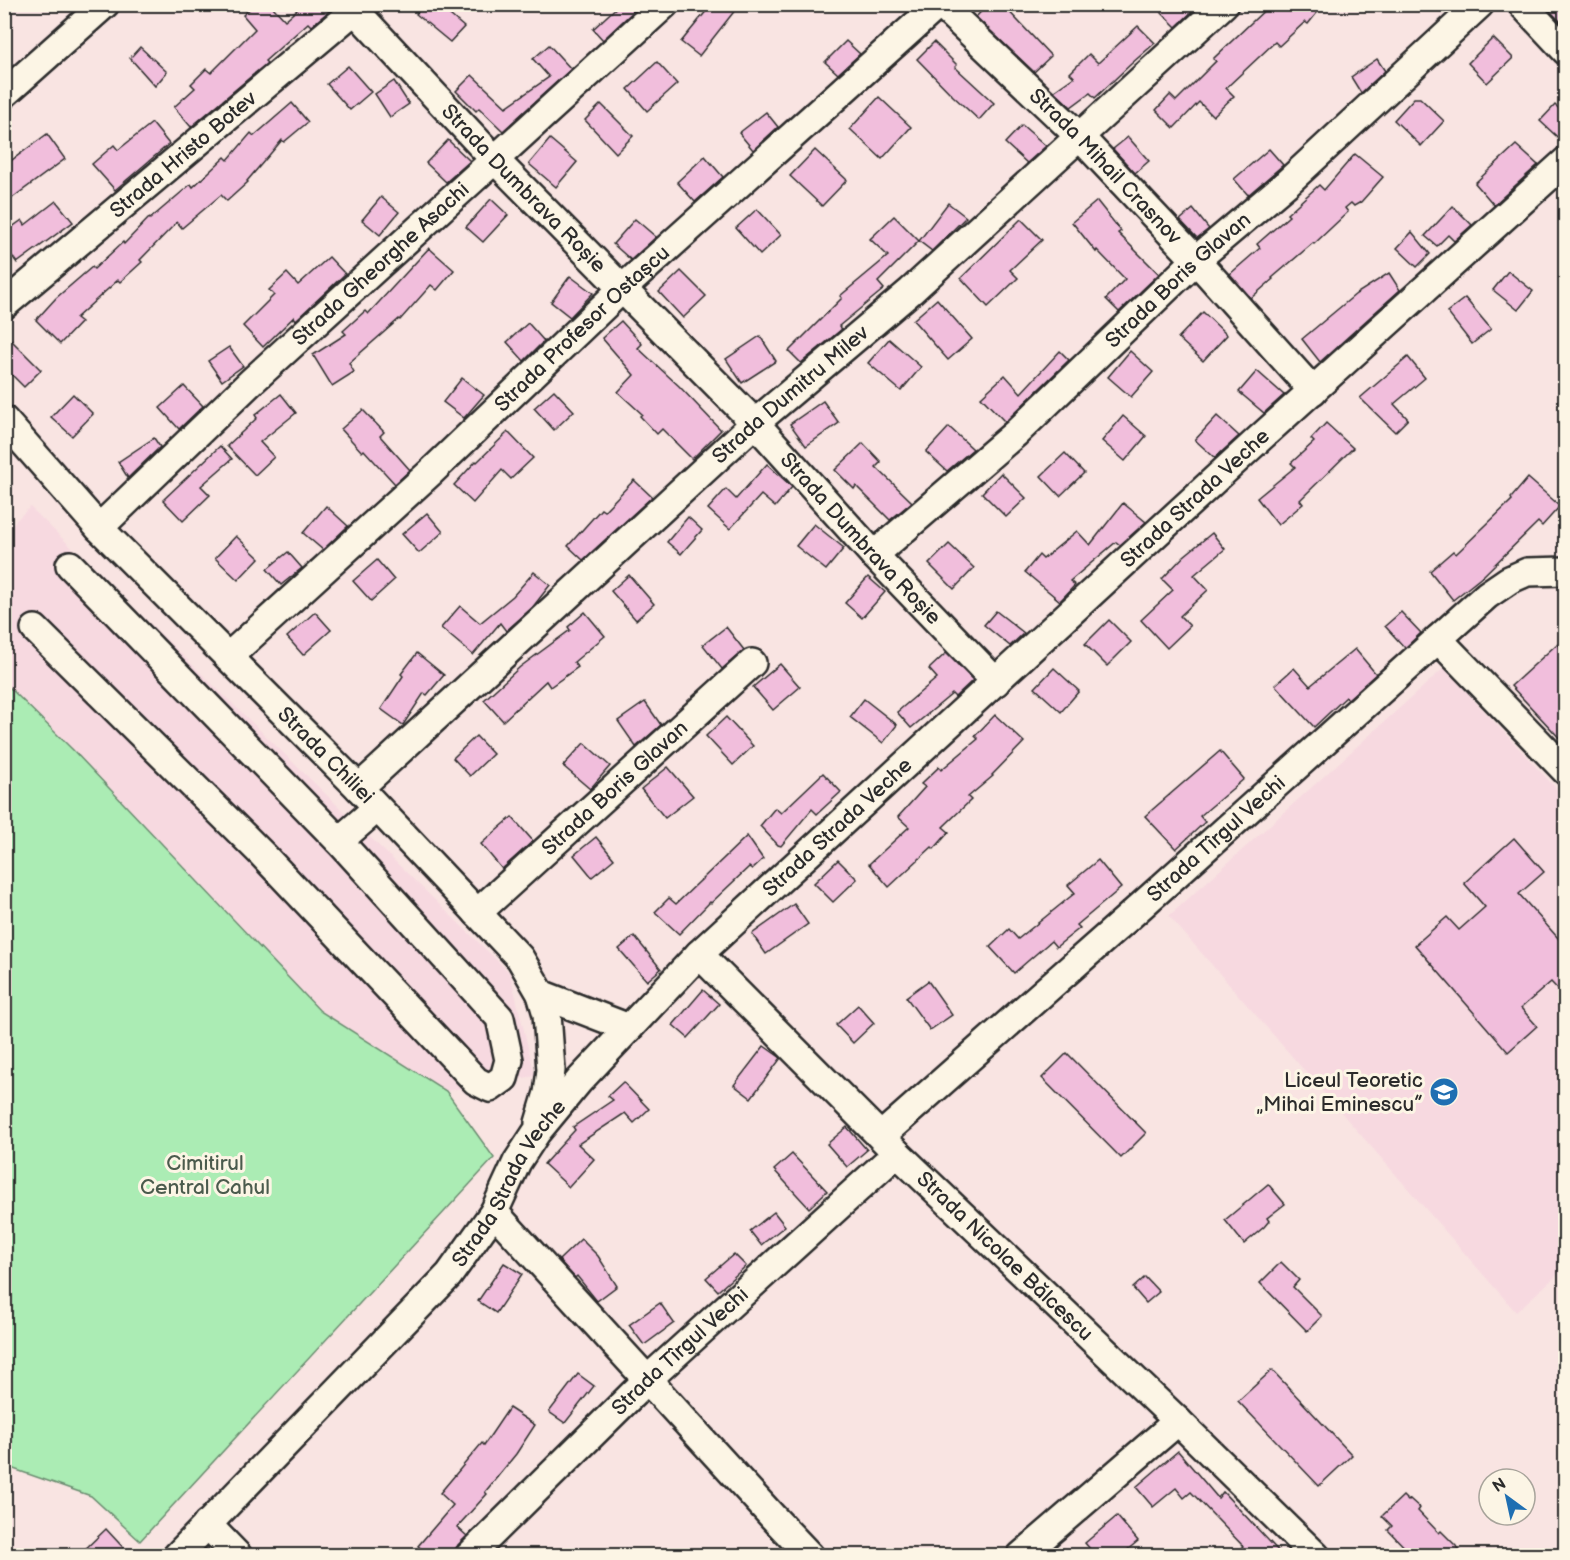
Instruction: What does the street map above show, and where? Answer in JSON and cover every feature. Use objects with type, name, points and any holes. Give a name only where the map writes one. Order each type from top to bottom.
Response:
[{"type":"street","points":[[4,94],[105,4]]},
{"type":"street","name":"Strada Gheorghe Asachi","points":[[99,528],[251,382],[665,4]]},
{"type":"street","name":"Strada Mihail Crasnov","points":[[940,4],[1079,136],[1196,260],[1313,391]]},
{"type":"street","name":"Strada Profesor Ostașcu","points":[[228,657],[431,472],[557,354],[623,288],[940,4]]},
{"type":"street","name":"Strada Dumitru Milev","points":[[359,788],[755,423],[911,291],[1224,4]]},
{"type":"street","name":"Strada Boris Glavan","points":[[874,555],[1016,434],[1196,260],[1287,183],[1480,4]]},
{"type":"street","points":[[1522,4],[1566,51]]},
{"type":"street","name":"Strada Dumbrava Roșie","points":[[356,7],[495,160],[755,423],[874,555],[996,682]]},
{"type":"street","name":"Strada Hristo Botev","points":[[4,305],[356,7]]},
{"type":"street","name":"Strada Strada Veche","points":[[177,1556],[448,1275],[495,1212],[517,1162],[536,1133],[579,1081],[699,954],[1259,439],[1566,161]]},
{"type":"street","name":"Strada Chiliei","points":[[4,420],[99,528],[359,788],[520,958],[541,994],[547,1014],[550,1070],[548,1093],[536,1133]]},
{"type":"street","points":[[35,629],[262,854],[476,1081],[490,1088],[504,1078],[510,1060],[500,1018],[339,841],[70,565]]},
{"type":"street","name":"Strada Tîrgul Vechi","points":[[469,1556],[889,1145],[1487,595],[1509,580],[1527,572],[1566,572]]},
{"type":"street","points":[[1438,639],[1566,771]]},
{"type":"street","name":"Strada Boris Glavan","points":[[477,913],[752,663]]},
{"type":"street","points":[[339,841],[377,808]]},
{"type":"street","name":"Strada Nicolae Bălcescu","points":[[699,954],[889,1145],[1178,1420],[1316,1556]]},
{"type":"street","points":[[541,994],[629,1028]]},
{"type":"street","points":[[495,1212],[810,1556]]},
{"type":"street","points":[[1021,1556],[1178,1420]]},
{"type":"street","points":[[207,1524],[238,1556]]},
{"type":"shaded area","points":[[30,507],[510,973],[535,1076],[446,1091],[320,1011],[73,750],[5,683],[4,532]]},
{"type":"shaded area","name":"Liceul Teoretic „Mihai Eminescu”","points":[[1444,668],[1565,798],[1565,1268],[1516,1312],[1169,916]]},
{"type":"green space","name":"Cimitirul Central Cahul","points":[[5,683],[73,750],[320,1011],[446,1091],[494,1158],[140,1541],[91,1496],[5,1466]]},
{"type":"building","points":[[255,4],[270,4],[285,20],[304,4],[334,4],[334,7],[311,26],[308,23],[265,61],[267,63],[191,127],[174,107],[195,88],[191,84],[206,69],[211,73],[255,29],[243,15]]},
{"type":"building","points":[[424,4],[437,4],[464,27],[450,42],[416,14]]},
{"type":"building","points":[[620,4],[641,4],[603,40],[593,29]]},
{"type":"building","points":[[712,4],[740,4],[699,56],[681,42]]},
{"type":"building","points":[[988,4],[1002,4],[1051,56],[1034,72],[976,17]]},
{"type":"building","points":[[1153,4],[1200,4],[1176,27]]},
{"type":"building","points":[[1271,4],[1324,4],[1308,24],[1305,22],[1279,46],[1275,42],[1226,88],[1234,96],[1213,116],[1199,102],[1174,128],[1156,110],[1170,95],[1176,101],[1216,61],[1213,59]]},
{"type":"building","points":[[1557,4],[1566,4],[1566,27],[1550,11]]},
{"type":"building","points":[[1138,26],[1155,43],[1095,98],[1090,93],[1071,107],[1054,91],[1074,77],[1070,73],[1089,54],[1098,63]]},
{"type":"building","points":[[1493,38],[1513,58],[1487,83],[1468,63]]},
{"type":"building","points":[[846,41],[860,54],[838,74],[825,62]]},
{"type":"building","points":[[934,42],[957,65],[955,67],[994,103],[979,120],[917,59]]},
{"type":"building","points":[[549,45],[571,69],[503,131],[479,108],[476,111],[456,91],[472,75],[506,107],[549,77],[533,59]]},
{"type":"building","points":[[140,47],[167,72],[155,86],[130,58]]},
{"type":"building","points":[[1377,59],[1385,71],[1361,93],[1351,77]]},
{"type":"building","points":[[657,62],[677,84],[647,111],[628,89]]},
{"type":"building","points":[[348,66],[371,92],[350,110],[327,84]]},
{"type":"building","points":[[394,81],[409,104],[390,117],[375,94]]},
{"type":"building","points":[[879,97],[911,127],[882,159],[850,129]]},
{"type":"building","points":[[1414,98],[1420,98],[1444,121],[1421,146],[1394,120]]},
{"type":"building","points":[[292,103],[308,122],[284,142],[282,140],[248,182],[227,201],[221,195],[182,228],[177,222],[140,260],[142,262],[120,282],[118,280],[76,318],[81,322],[60,344],[36,320],[56,298],[92,267],[94,269],[123,242],[124,244],[149,218],[191,184],[193,187],[225,157],[228,160],[251,133],[254,136]]},
{"type":"building","points":[[601,104],[633,136],[616,153],[585,120]]},
{"type":"building","points":[[1555,105],[1566,115],[1566,145],[1540,121]]},
{"type":"building","points":[[766,112],[778,127],[753,150],[739,133]]},
{"type":"building","points":[[152,123],[169,144],[115,190],[92,164],[114,145],[118,150]]},
{"type":"building","points":[[1022,125],[1046,146],[1027,163],[1005,143]]},
{"type":"building","points":[[47,134],[65,159],[4,204],[4,166]]},
{"type":"building","points":[[1128,137],[1149,161],[1135,173],[1113,149]]},
{"type":"building","points":[[550,139],[577,162],[556,187],[529,164]]},
{"type":"building","points":[[448,140],[470,161],[446,182],[426,163]]},
{"type":"building","points":[[1516,145],[1538,165],[1494,205],[1475,183]]},
{"type":"building","points":[[1269,149],[1283,165],[1248,195],[1234,179]]},
{"type":"building","points":[[815,150],[847,180],[822,206],[790,176]]},
{"type":"building","points":[[1355,154],[1383,177],[1361,202],[1354,206],[1351,203],[1345,208],[1348,212],[1251,298],[1230,274],[1260,248],[1257,244],[1319,185],[1324,190]]},
{"type":"building","points":[[705,156],[723,177],[695,202],[677,182]]},
{"type":"building","points":[[381,197],[399,212],[380,235],[362,220]]},
{"type":"building","points":[[491,199],[508,215],[483,242],[466,227]]},
{"type":"building","points":[[56,201],[73,222],[17,263],[4,245],[4,233],[22,220],[25,225]]},
{"type":"building","points":[[1097,201],[1121,231],[1118,233],[1159,274],[1119,312],[1106,299],[1125,279],[1097,250],[1096,252],[1072,222]]},
{"type":"building","points":[[948,203],[966,217],[932,251],[919,241]]},
{"type":"building","points":[[1453,206],[1472,225],[1454,241],[1448,235],[1437,246],[1425,236]]},
{"type":"building","points":[[757,209],[781,235],[760,255],[736,228]]},
{"type":"building","points":[[1193,209],[1209,229],[1197,238],[1180,220]]},
{"type":"building","points":[[894,216],[919,241],[878,282],[884,289],[839,326],[842,329],[801,363],[789,351],[842,298],[840,296],[888,256],[870,239]]},
{"type":"building","points":[[635,219],[656,237],[631,260],[613,244]]},
{"type":"building","points":[[1021,219],[1042,240],[1010,270],[1018,278],[988,307],[961,278]]},
{"type":"building","points":[[1412,232],[1430,254],[1417,267],[1397,248]]},
{"type":"building","points":[[429,248],[454,270],[437,290],[431,285],[400,320],[349,363],[354,372],[332,386],[313,355],[346,334],[343,331],[365,311],[368,314]]},
{"type":"building","points":[[329,257],[345,274],[263,347],[243,326],[274,295],[269,290],[287,273],[298,285]]},
{"type":"building","points":[[681,271],[706,296],[683,318],[659,292]]},
{"type":"building","points":[[1508,271],[1533,291],[1518,310],[1493,290]]},
{"type":"building","points":[[1389,273],[1400,290],[1320,362],[1302,339],[1356,294]]},
{"type":"building","points":[[570,276],[593,293],[570,317],[551,302]]},
{"type":"building","points":[[1465,298],[1491,329],[1472,344],[1447,312]]},
{"type":"building","points":[[937,299],[972,339],[948,360],[913,320]]},
{"type":"building","points":[[1203,312],[1227,335],[1203,361],[1178,338]]},
{"type":"building","points":[[621,321],[642,344],[638,348],[721,430],[692,459],[662,429],[657,434],[640,416],[642,414],[618,392],[634,375],[602,338]]},
{"type":"building","points":[[528,323],[544,341],[524,361],[507,342]]},
{"type":"building","points":[[4,333],[41,370],[24,387],[4,367]]},
{"type":"building","points":[[760,336],[776,361],[742,383],[726,359]]},
{"type":"building","points":[[889,339],[921,367],[901,391],[868,363]]},
{"type":"building","points":[[229,347],[243,366],[222,381],[208,361]]},
{"type":"building","points":[[1060,351],[1069,360],[1005,422],[981,397],[1005,375],[1021,393]]},
{"type":"building","points":[[1130,351],[1153,372],[1131,397],[1108,377]]},
{"type":"building","points":[[1408,357],[1425,378],[1394,404],[1408,419],[1395,432],[1360,398]]},
{"type":"building","points":[[1257,371],[1284,395],[1264,413],[1239,392]]},
{"type":"building","points":[[462,378],[484,395],[464,418],[443,402]]},
{"type":"building","points":[[184,386],[203,406],[179,429],[160,408]]},
{"type":"building","points":[[554,390],[574,411],[554,430],[534,408]]},
{"type":"building","points":[[73,394],[93,414],[72,436],[51,417]]},
{"type":"building","points":[[281,394],[296,413],[260,442],[274,457],[255,475],[227,446],[257,418],[255,415]]},
{"type":"building","points":[[823,401],[839,423],[806,446],[790,424]]},
{"type":"building","points":[[363,410],[384,432],[380,436],[410,470],[395,484],[341,429]]},
{"type":"building","points":[[1123,416],[1146,436],[1125,461],[1102,441]]},
{"type":"building","points":[[1217,416],[1239,436],[1215,458],[1195,440]]},
{"type":"building","points":[[1326,423],[1353,448],[1300,500],[1303,504],[1278,525],[1257,498],[1295,467],[1291,463],[1314,442],[1311,439]]},
{"type":"building","points":[[949,427],[973,449],[947,471],[926,452]]},
{"type":"building","points":[[508,432],[533,458],[511,479],[502,470],[473,503],[454,485]]},
{"type":"building","points":[[154,438],[160,447],[128,478],[118,462]]},
{"type":"building","points":[[863,443],[881,462],[876,467],[912,502],[890,520],[856,486],[854,489],[835,470]]},
{"type":"building","points":[[220,446],[232,459],[201,486],[210,495],[183,521],[163,500]]},
{"type":"building","points":[[1065,453],[1084,473],[1060,496],[1041,476]]},
{"type":"building","points":[[767,464],[792,487],[775,507],[761,495],[730,529],[708,509],[726,489],[736,499]]},
{"type":"building","points":[[1001,473],[1026,498],[1006,517],[982,493]]},
{"type":"building","points":[[1528,478],[1560,506],[1542,526],[1538,522],[1483,576],[1453,600],[1430,571],[1453,551],[1456,554],[1512,500],[1511,498]]},
{"type":"building","points":[[634,480],[652,497],[583,560],[568,546],[601,509],[604,511]]},
{"type":"building","points":[[1123,503],[1146,522],[1120,545],[1116,542],[1070,581],[1075,585],[1060,601],[1025,572],[1039,555],[1043,559],[1077,531],[1090,545]]},
{"type":"building","points":[[326,506],[348,526],[323,550],[303,533]]},
{"type":"building","points":[[427,513],[443,532],[419,553],[402,534]]},
{"type":"building","points":[[688,517],[702,530],[681,554],[667,542]]},
{"type":"building","points":[[814,524],[844,548],[826,570],[796,546]]},
{"type":"building","points":[[1212,533],[1225,549],[1194,575],[1208,590],[1180,616],[1190,626],[1167,648],[1141,620],[1173,590],[1162,579],[1184,556]]},
{"type":"building","points":[[236,536],[259,558],[238,580],[215,558]]},
{"type":"building","points":[[949,544],[974,568],[954,589],[929,564]]},
{"type":"building","points":[[288,552],[302,568],[281,585],[267,569]]},
{"type":"building","points":[[377,560],[394,580],[371,601],[353,581]]},
{"type":"building","points":[[534,572],[550,585],[532,608],[506,631],[500,623],[473,655],[441,628],[460,606],[480,623],[513,596]]},
{"type":"building","points":[[629,575],[654,604],[636,620],[611,591]]},
{"type":"building","points":[[868,577],[885,592],[862,618],[845,603]]},
{"type":"building","points":[[996,611],[1024,633],[1010,646],[984,625]]},
{"type":"building","points":[[315,612],[331,630],[303,655],[287,637]]},
{"type":"building","points":[[585,612],[605,636],[574,662],[578,667],[550,687],[546,681],[503,721],[484,700],[520,667],[570,630],[568,627]]},
{"type":"building","points":[[1401,612],[1421,633],[1405,648],[1385,626]]},
{"type":"building","points":[[1109,620],[1131,642],[1107,666],[1085,644]]},
{"type":"building","points":[[726,627],[744,650],[722,669],[703,645]]},
{"type":"building","points":[[1557,644],[1566,653],[1566,745],[1511,686]]},
{"type":"building","points":[[1355,649],[1376,674],[1348,699],[1346,697],[1314,727],[1275,685],[1294,668],[1310,686]]},
{"type":"building","points":[[417,653],[444,675],[427,695],[424,693],[403,725],[381,709],[403,676],[401,674]]},
{"type":"building","points":[[946,653],[973,680],[955,697],[952,694],[911,728],[897,712],[937,678],[929,669]]},
{"type":"building","points":[[780,664],[800,687],[773,710],[753,687]]},
{"type":"building","points":[[1054,668],[1079,691],[1061,712],[1035,688]]},
{"type":"building","points":[[864,699],[897,725],[883,743],[850,717]]},
{"type":"building","points":[[645,702],[661,725],[636,747],[618,721]]},
{"type":"building","points":[[995,715],[1024,742],[993,776],[968,797],[971,800],[943,827],[949,832],[934,849],[932,847],[889,887],[869,864],[909,827],[898,817],[925,787],[921,784],[939,767],[941,770],[978,739],[975,736]]},
{"type":"building","points":[[726,717],[753,746],[733,765],[706,736]]},
{"type":"building","points":[[476,736],[493,754],[470,776],[453,758]]},
{"type":"building","points":[[584,743],[610,766],[590,789],[563,766]]},
{"type":"building","points":[[1220,751],[1244,779],[1200,816],[1205,822],[1176,849],[1145,816]]},
{"type":"building","points":[[668,767],[693,796],[665,818],[641,789]]},
{"type":"building","points":[[823,773],[841,792],[817,814],[812,809],[781,846],[778,845],[760,826],[775,808],[781,813]]},
{"type":"building","points":[[512,817],[533,841],[502,869],[481,844]]},
{"type":"building","points":[[747,836],[763,859],[752,869],[749,867],[679,934],[655,912],[669,898],[676,904]]},
{"type":"building","points":[[596,837],[614,859],[592,877],[574,855]]},
{"type":"building","points":[[1514,838],[1544,872],[1519,894],[1566,947],[1566,998],[1551,982],[1521,1008],[1537,1026],[1508,1052],[1415,945],[1447,917],[1459,930],[1485,907],[1464,883]]},
{"type":"building","points":[[838,860],[857,879],[833,902],[814,883]]},
{"type":"building","points":[[1098,860],[1121,888],[1077,925],[1080,928],[1056,947],[1051,941],[1014,973],[990,947],[1009,929],[1018,939],[1075,893],[1068,885]]},
{"type":"building","points":[[794,904],[808,924],[766,954],[752,934]]},
{"type":"building","points":[[634,936],[661,969],[647,981],[619,949]]},
{"type":"building","points":[[928,981],[952,1015],[930,1030],[906,997]]},
{"type":"building","points":[[703,990],[719,1004],[688,1038],[673,1025]]},
{"type":"building","points":[[858,1005],[874,1023],[853,1043],[836,1025]]},
{"type":"building","points":[[764,1046],[781,1058],[751,1098],[734,1085]]},
{"type":"building","points":[[1067,1053],[1146,1133],[1121,1158],[1042,1078]]},
{"type":"building","points":[[623,1082],[649,1109],[634,1123],[625,1113],[578,1144],[594,1159],[569,1187],[544,1164],[575,1130],[573,1127],[613,1100],[608,1096]]},
{"type":"building","points":[[847,1127],[867,1150],[847,1167],[827,1144]]},
{"type":"building","points":[[792,1154],[827,1191],[809,1208],[774,1170]]},
{"type":"building","points":[[1268,1184],[1285,1204],[1267,1218],[1269,1221],[1264,1227],[1244,1244],[1225,1220]]},
{"type":"building","points":[[774,1212],[785,1226],[761,1245],[750,1231]]},
{"type":"building","points":[[581,1239],[598,1256],[617,1286],[597,1301],[577,1276],[575,1278],[559,1260]]},
{"type":"building","points":[[734,1254],[746,1266],[718,1291],[706,1278]]},
{"type":"building","points":[[1281,1262],[1299,1280],[1293,1287],[1322,1316],[1307,1331],[1260,1283]]},
{"type":"building","points":[[504,1263],[522,1274],[496,1313],[478,1301]]},
{"type":"building","points":[[1145,1277],[1159,1292],[1146,1303],[1133,1288]]},
{"type":"building","points":[[660,1303],[674,1323],[644,1345],[629,1325]]},
{"type":"building","points":[[1272,1370],[1352,1455],[1319,1486],[1238,1401]]},
{"type":"building","points":[[578,1374],[594,1386],[565,1423],[549,1412]]},
{"type":"building","points":[[509,1408],[535,1425],[516,1454],[485,1492],[487,1494],[457,1527],[467,1536],[454,1553],[451,1556],[430,1556],[418,1546],[453,1505],[440,1493],[482,1443],[484,1445]]},
{"type":"building","points":[[1178,1451],[1218,1498],[1223,1492],[1283,1556],[1233,1556],[1243,1546],[1191,1492],[1184,1498],[1176,1488],[1153,1507],[1136,1487]]},
{"type":"building","points":[[1403,1496],[1420,1508],[1418,1511],[1439,1533],[1441,1531],[1466,1556],[1413,1556],[1388,1530],[1392,1526],[1382,1516]]},
{"type":"building","points":[[1117,1516],[1138,1541],[1120,1556],[1096,1556],[1085,1543]]},
{"type":"building","points":[[106,1529],[131,1556],[78,1556]]},
{"type":"place","name":"Liceul Teoretic „Mihai Eminescu”","points":[[1444,1092]]}]
